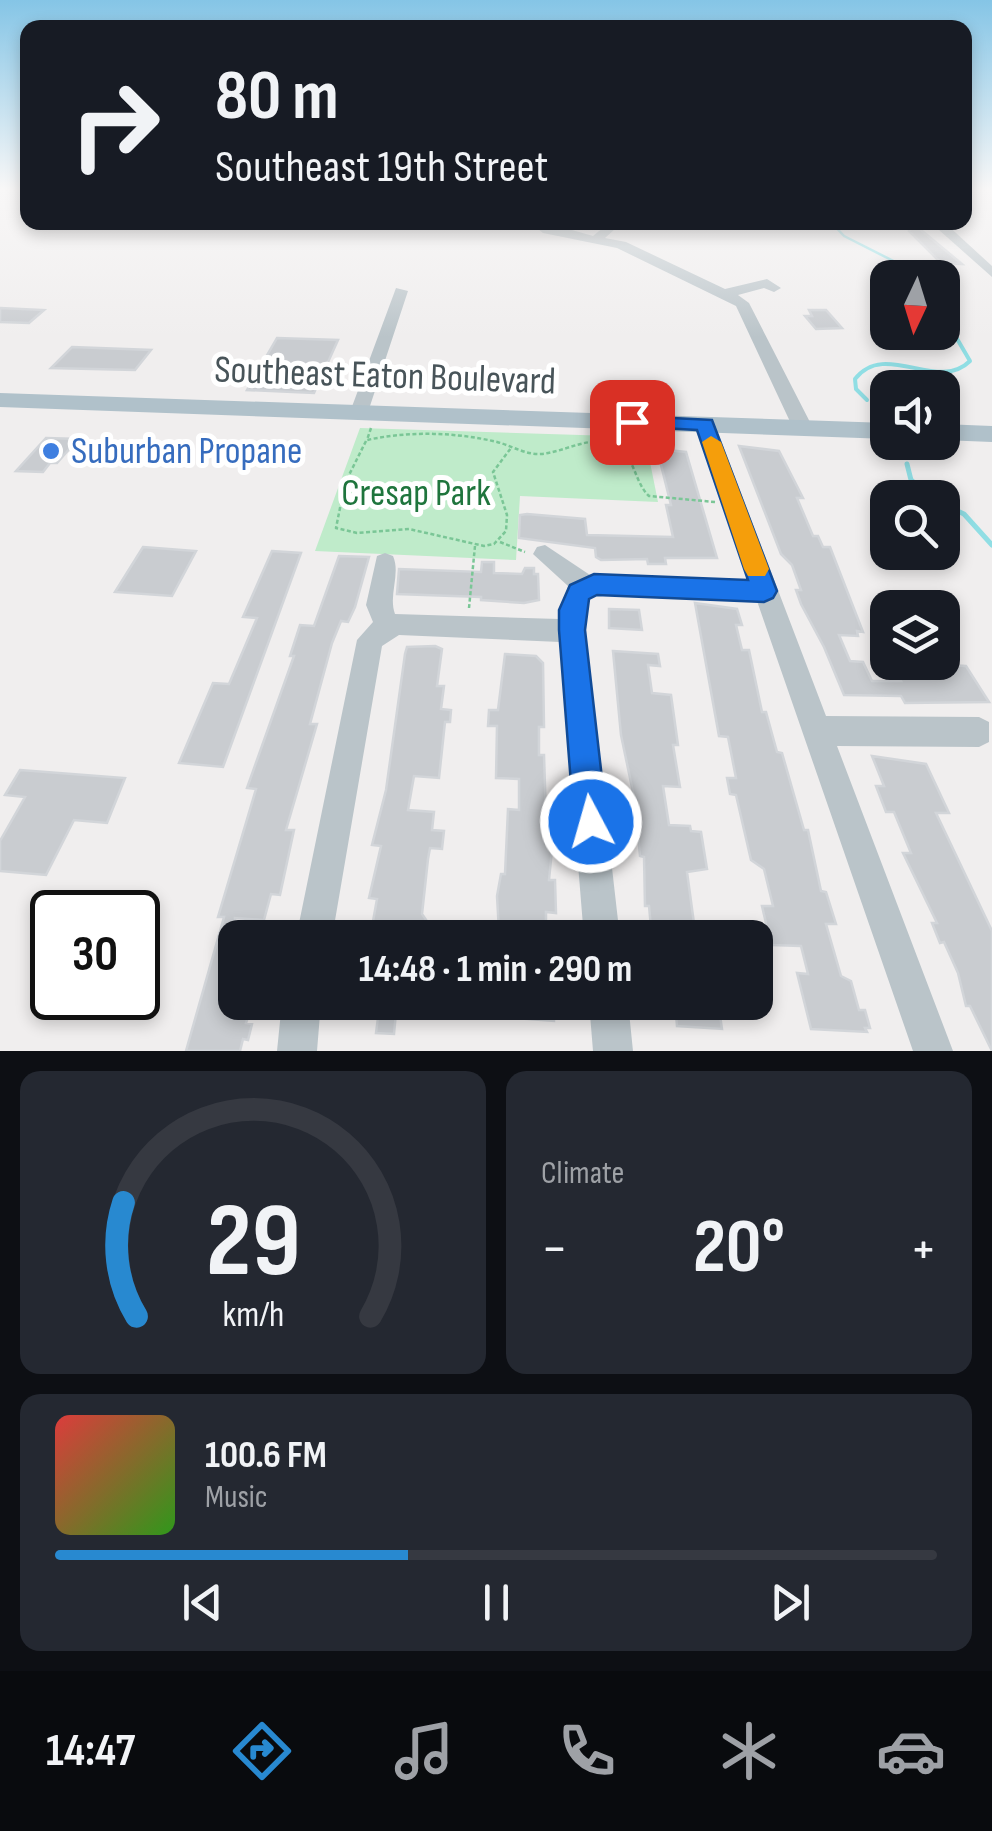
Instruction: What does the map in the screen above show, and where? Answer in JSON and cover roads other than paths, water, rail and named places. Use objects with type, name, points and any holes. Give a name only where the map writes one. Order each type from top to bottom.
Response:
[{"type":"main road","name":"Southeast Eaton Boulevard","points":[[0,400],[366,418],[870,430]]},
{"type":"main road","points":[[960,433],[992,434]]},
{"type":"street","points":[[602,239],[622,245],[742,303],[803,428]]},
{"type":"street","points":[[954,239],[992,274]]},
{"type":"street","points":[[730,296],[740,286],[767,283],[774,288]]},
{"type":"street","points":[[366,418],[401,291]]},
{"type":"street","points":[[705,424],[934,1051]]},
{"type":"street","points":[[545,554],[588,588]]},
{"type":"street","points":[[384,563],[379,605],[385,629]]},
{"type":"street","points":[[600,920],[572,630],[572,610],[578,592],[594,584],[764,591]]},
{"type":"street","points":[[317,920],[370,640],[399,624],[572,630]]},
{"type":"street","points":[[816,730],[979,732]]},
{"type":"street","points":[[296,1051],[300,1020]]},
{"type":"street","points":[[610,1020],[613,1051]]},
{"type":"waterway","points":[[850,239],[891,260]]},
{"type":"waterway","points":[[867,400],[856,389],[855,379],[867,368],[881,364],[943,372],[957,369],[970,361],[960,344]]},
{"type":"waterway","points":[[907,464],[911,480]]},
{"type":"waterway","points":[[960,512],[992,545]]},
{"type":"place","name":"Suburban Propane","points":[[51,451]]},
{"type":"park label","name":"Cresap Park","points":[[416,493]]}]
